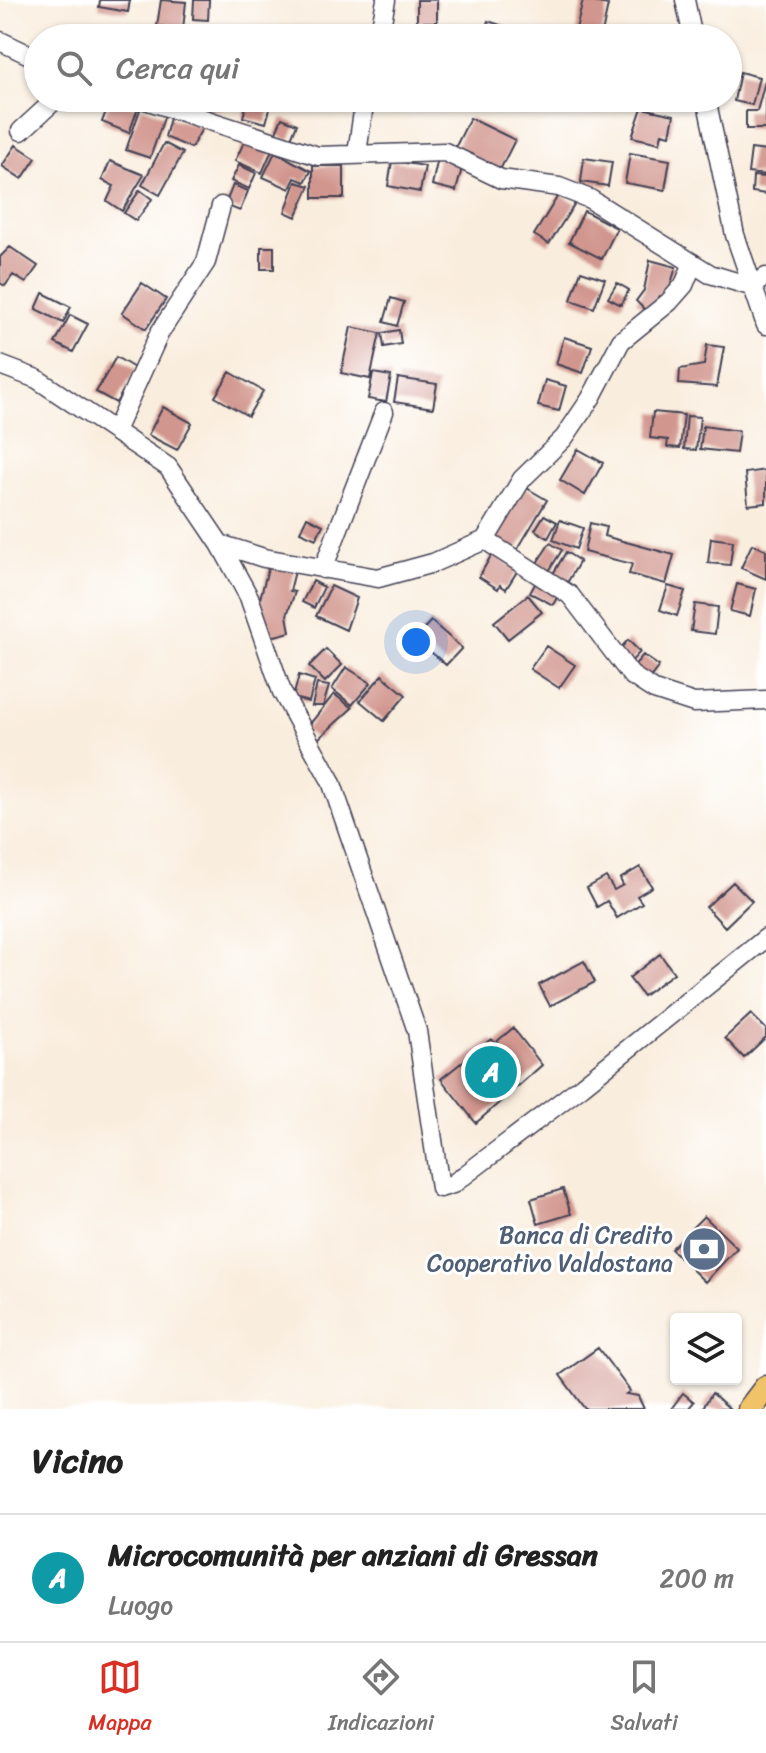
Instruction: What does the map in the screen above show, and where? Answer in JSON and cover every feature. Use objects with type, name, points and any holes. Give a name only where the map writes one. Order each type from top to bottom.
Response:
[{"type":"main road","points":[[750,1409],[766,1388]]},
{"type":"street","points":[[382,24],[386,0]]},
{"type":"street","points":[[685,0],[690,24]]},
{"type":"street","points":[[0,41],[24,52]]},
{"type":"street","points":[[21,131],[42,112]]},
{"type":"street","points":[[182,112],[318,156],[445,152],[501,179],[559,187],[590,199],[710,274],[758,281]]},
{"type":"street","points":[[357,153],[363,112]]},
{"type":"street","points":[[709,112],[735,235],[758,281],[766,325]]},
{"type":"street","points":[[115,431],[160,332],[206,262],[221,206]]},
{"type":"street","points":[[220,544],[264,558],[378,578],[433,563],[485,540],[522,479],[564,438],[591,398],[621,341],[669,302],[684,285],[693,263]]},
{"type":"street","points":[[0,365],[37,379],[168,467],[220,544],[249,597],[282,692],[331,781],[417,1031],[440,1188],[453,1184],[582,1086],[766,938]]},
{"type":"street","points":[[323,569],[384,412]]},
{"type":"street","points":[[485,540],[570,595],[631,675],[654,690],[694,703],[766,700]]},
{"type":"building","points":[[100,0],[130,0],[128,12],[99,7]]},
{"type":"building","points":[[161,0],[186,2],[184,24],[157,24]]},
{"type":"building","points":[[194,0],[209,0],[208,20],[193,19]]},
{"type":"building","points":[[417,0],[437,0],[437,22],[417,22]]},
{"type":"building","points":[[583,0],[608,5],[604,24],[577,24]]},
{"type":"building","points":[[742,73],[759,77],[752,105],[742,103]]},
{"type":"building","points":[[766,78],[766,129],[746,129],[746,111],[757,111]]},
{"type":"building","points":[[106,112],[137,112],[129,133],[102,122]]},
{"type":"building","points":[[139,112],[165,115],[150,158],[126,150]]},
{"type":"building","points":[[244,112],[269,112],[266,123],[243,117]]},
{"type":"building","points":[[641,112],[674,115],[670,135],[662,133],[660,143],[632,137]]},
{"type":"building","points":[[170,118],[203,127],[191,148],[165,137]]},
{"type":"building","points":[[282,118],[297,124],[290,141],[275,134]]},
{"type":"building","points":[[470,118],[515,140],[500,170],[455,148]]},
{"type":"building","points":[[246,138],[272,150],[262,173],[235,161]]},
{"type":"building","points":[[164,143],[183,153],[160,195],[142,185]]},
{"type":"building","points":[[16,145],[36,158],[22,179],[2,166]]},
{"type":"building","points":[[751,149],[766,151],[766,175],[748,173]]},
{"type":"building","points":[[275,152],[311,171],[305,182],[295,178],[290,189],[263,177]]},
{"type":"building","points":[[630,153],[670,160],[665,190],[625,183]]},
{"type":"building","points":[[438,158],[463,164],[456,191],[432,185]]},
{"type":"building","points":[[584,158],[612,162],[608,186],[581,182]]},
{"type":"building","points":[[110,161],[144,175],[122,211],[107,201],[114,186],[102,180]]},
{"type":"building","points":[[392,161],[425,166],[420,192],[388,186]]},
{"type":"building","points":[[239,165],[256,173],[249,189],[231,181]]},
{"type":"building","points":[[313,166],[344,166],[344,198],[313,198]]},
{"type":"building","points":[[753,176],[766,177],[766,194],[752,192]]},
{"type":"building","points":[[296,182],[310,186],[296,217],[285,212]]},
{"type":"building","points":[[233,185],[248,191],[240,211],[225,205]]},
{"type":"building","points":[[140,190],[152,199],[136,221],[124,213]]},
{"type":"building","points":[[559,194],[575,203],[549,244],[534,235]]},
{"type":"building","points":[[584,211],[617,228],[602,259],[569,242]]},
{"type":"building","points":[[10,247],[38,266],[26,283],[13,275],[5,286],[0,283],[0,257]]},
{"type":"building","points":[[261,247],[274,247],[274,269],[261,269]]},
{"type":"building","points":[[650,260],[676,267],[666,300],[660,296],[646,311],[636,301],[644,290]]},
{"type":"building","points":[[581,271],[605,279],[594,308],[571,300]]},
{"type":"building","points":[[142,283],[166,299],[146,329],[122,313]]},
{"type":"building","points":[[617,283],[629,290],[621,305],[608,298]]},
{"type":"building","points":[[43,293],[71,307],[63,323],[36,309]]},
{"type":"building","points":[[391,298],[404,302],[397,326],[384,322]]},
{"type":"building","points":[[70,315],[88,324],[73,352],[55,343]]},
{"type":"building","points":[[351,327],[380,333],[370,379],[341,373]]},
{"type":"building","points":[[399,330],[401,344],[384,347],[382,333]]},
{"type":"building","points":[[564,337],[592,346],[583,373],[556,364]]},
{"type":"building","points":[[707,345],[724,347],[717,387],[679,384],[680,369],[704,365]]},
{"type":"building","points":[[116,357],[136,369],[116,403],[96,392]]},
{"type":"building","points":[[230,372],[263,391],[248,416],[215,397]]},
{"type":"building","points":[[373,373],[391,376],[386,402],[368,399]]},
{"type":"building","points":[[398,378],[437,384],[433,408],[394,402]]},
{"type":"building","points":[[545,380],[566,386],[559,411],[538,406]]},
{"type":"building","points":[[163,407],[192,423],[177,450],[148,435]]},
{"type":"building","points":[[653,412],[684,415],[680,448],[667,447],[668,440],[650,438]]},
{"type":"building","points":[[687,416],[700,417],[696,450],[684,449]]},
{"type":"building","points":[[703,426],[739,431],[736,453],[700,449]]},
{"type":"building","points":[[578,449],[603,463],[585,495],[560,480]]},
{"type":"building","points":[[766,470],[766,503],[748,505],[745,473]]},
{"type":"building","points":[[525,487],[547,500],[516,552],[494,539]]},
{"type":"building","points":[[544,515],[557,522],[548,538],[535,530]]},
{"type":"building","points":[[307,517],[323,525],[316,539],[300,532]]},
{"type":"building","points":[[560,520],[583,528],[576,549],[553,540]]},
{"type":"building","points":[[590,523],[606,527],[604,536],[674,555],[666,584],[629,574],[632,564],[584,552]]},
{"type":"building","points":[[711,538],[733,541],[730,565],[708,563]]},
{"type":"building","points":[[550,543],[562,550],[547,574],[535,566]]},
{"type":"building","points":[[752,544],[766,550],[766,579],[741,568]]},
{"type":"building","points":[[566,552],[580,561],[564,588],[550,579]]},
{"type":"building","points":[[492,554],[518,570],[506,589],[500,585],[498,589],[479,577]]},
{"type":"building","points":[[269,565],[295,571],[290,591],[295,592],[287,615],[290,632],[271,637],[258,606]]},
{"type":"building","points":[[313,581],[324,587],[314,608],[302,602]]},
{"type":"building","points":[[536,582],[559,594],[553,605],[530,593]]},
{"type":"building","points":[[737,584],[756,589],[750,616],[730,611]]},
{"type":"building","points":[[331,586],[357,598],[346,630],[316,616]]},
{"type":"building","points":[[668,586],[685,591],[677,616],[660,610]]},
{"type":"building","points":[[528,595],[542,612],[508,639],[494,622]]},
{"type":"building","points":[[695,604],[718,607],[715,634],[691,631]]},
{"type":"building","points":[[431,621],[462,648],[446,665],[415,638]]},
{"type":"building","points":[[628,640],[640,652],[629,664],[617,652]]},
{"type":"building","points":[[546,646],[575,665],[559,688],[530,669]]},
{"type":"building","points":[[326,649],[342,665],[325,682],[309,666]]},
{"type":"building","points":[[643,655],[659,666],[649,679],[633,667]]},
{"type":"building","points":[[346,667],[371,683],[352,705],[332,689]]},
{"type":"building","points":[[299,675],[315,680],[309,702],[293,698]]},
{"type":"building","points":[[382,675],[406,695],[384,721],[360,701]]},
{"type":"building","points":[[317,684],[329,686],[323,706],[312,706]]},
{"type":"building","points":[[334,694],[352,708],[317,740],[305,730]]},
{"type":"building","points":[[640,867],[652,887],[637,896],[642,903],[617,918],[607,901],[597,907],[587,888],[606,877],[614,890],[623,885],[620,879]]},
{"type":"building","points":[[733,882],[752,901],[725,927],[706,907]]},
{"type":"building","points":[[660,954],[674,973],[643,996],[629,978]]},
{"type":"building","points":[[584,961],[595,982],[550,1006],[539,985]]},
{"type":"building","points":[[751,1014],[766,1029],[766,1037],[744,1058],[725,1038]]},
{"type":"building","points":[[513,1028],[542,1065],[476,1123],[441,1079],[491,1039],[495,1043]]},
{"type":"building","points":[[563,1189],[571,1214],[538,1224],[531,1199]]},
{"type":"building","name":"Banca di Credito Cooperativo Valdostana","points":[[704,1216],[737,1248],[705,1282],[671,1249]]},
{"type":"building","points":[[598,1348],[630,1391],[626,1394],[638,1396],[644,1409],[585,1409],[560,1375]]},
{"type":"building","points":[[683,1393],[694,1402],[688,1409],[671,1409]]},
{"type":"building","points":[[712,1393],[730,1409],[702,1409]]},
{"type":"place","name":"Microcomunità per anziani di Gressan","points":[[491,1072]]},
{"type":"place","name":"Banca di Credito Cooperativo Valdostana","points":[[704,1249]]}]
